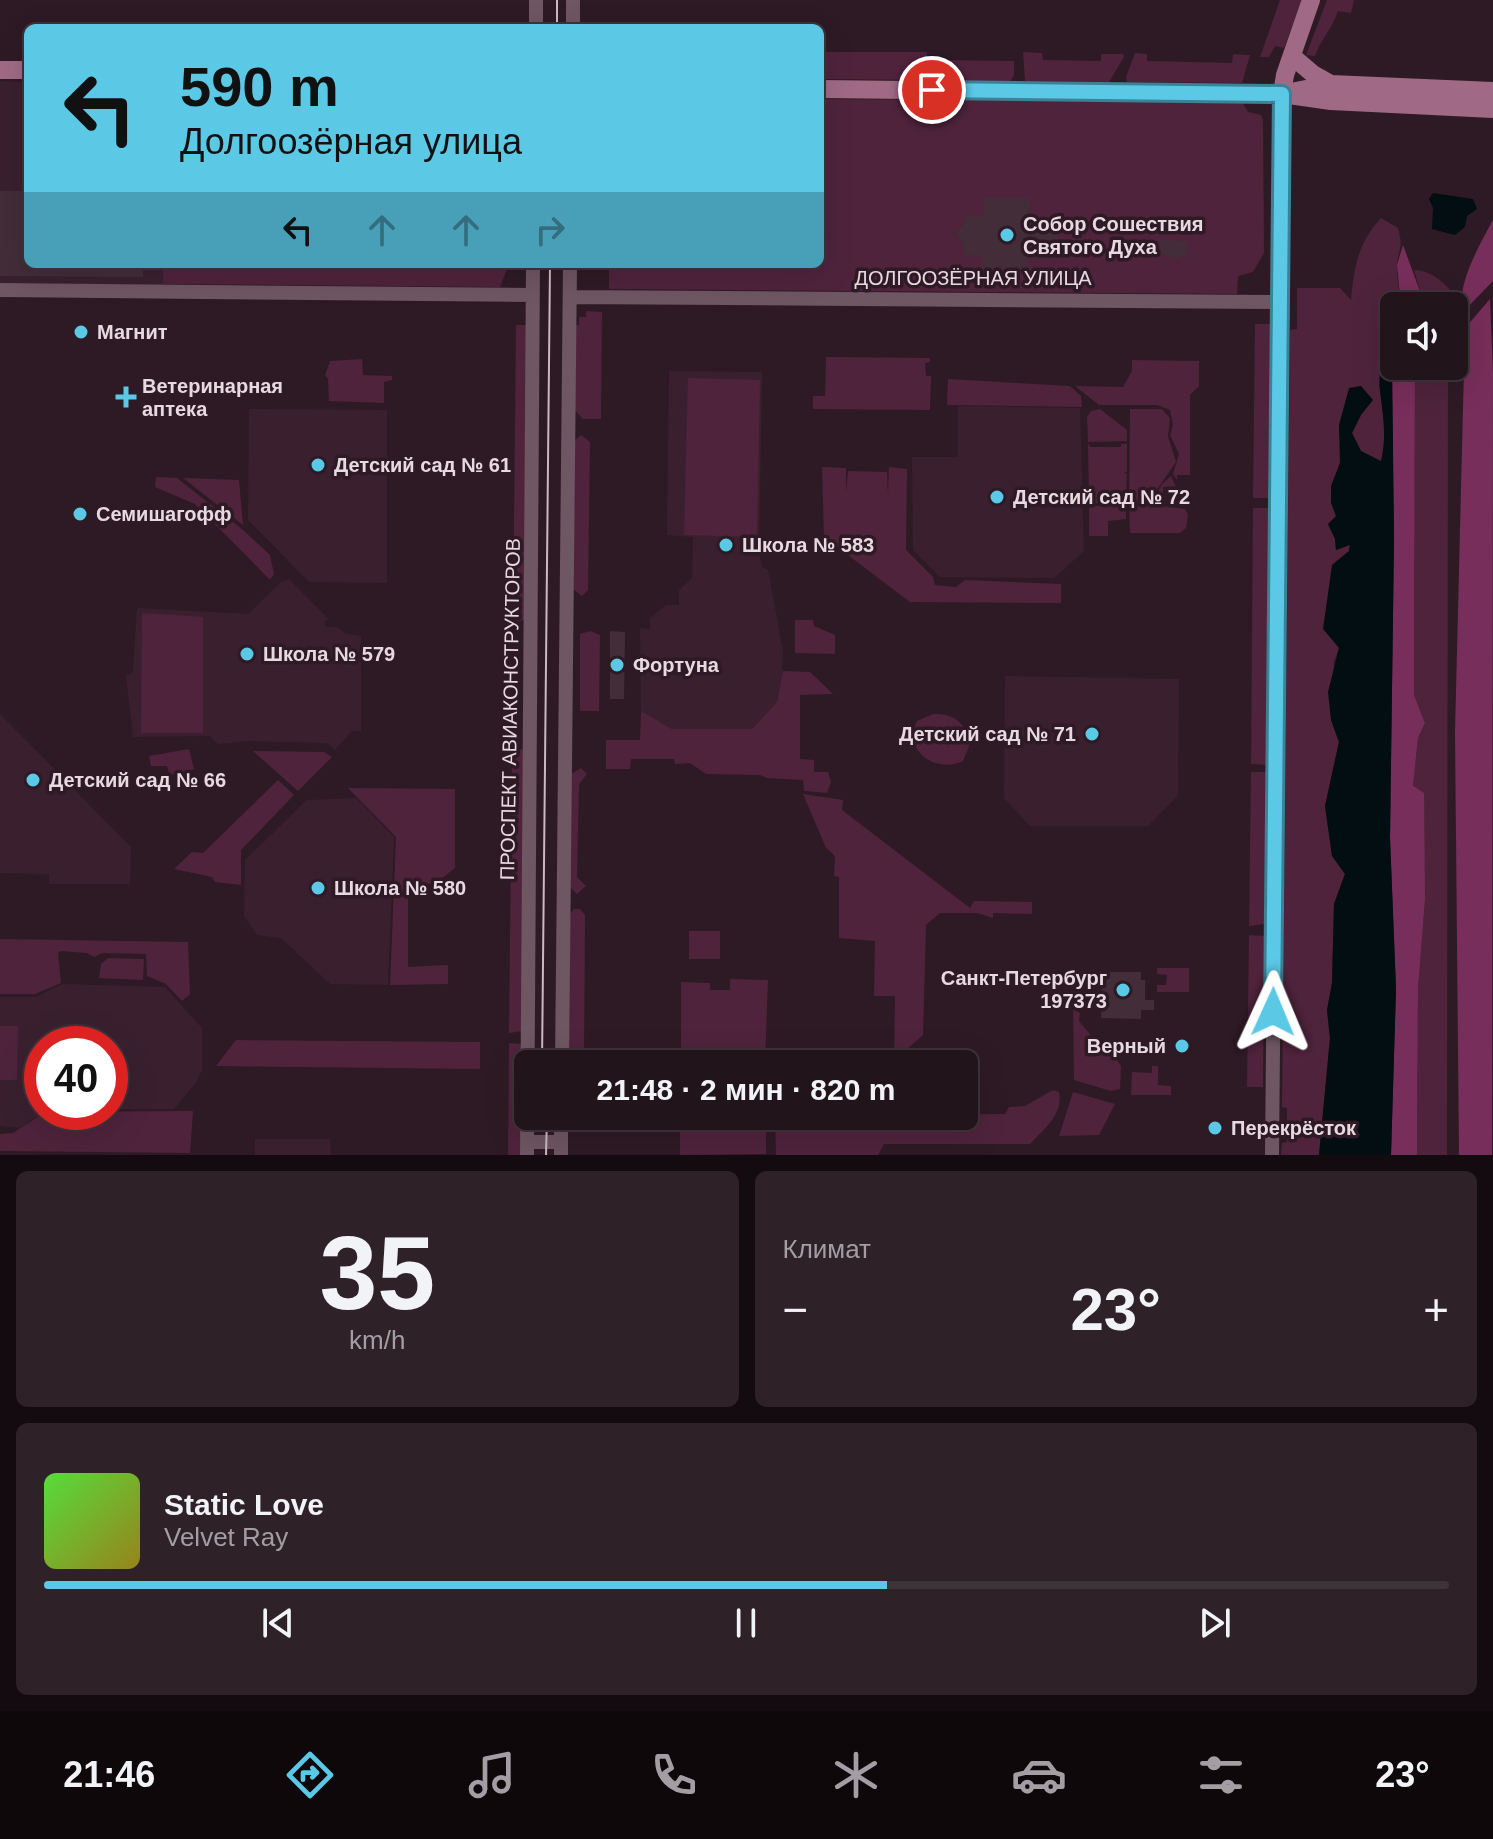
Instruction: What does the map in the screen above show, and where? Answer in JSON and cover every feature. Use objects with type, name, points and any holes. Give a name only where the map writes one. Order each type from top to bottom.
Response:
[{"type":"main road","points":[[1282,94],[1311,0]]},
{"type":"main road","points":[[1292,56],[1331,84]]},
{"type":"main road","points":[[0,70],[24,70]]},
{"type":"main road","points":[[1282,94],[1331,84],[1493,91]]},
{"type":"main road","points":[[824,89],[1282,94],[1331,101],[1493,109]]},
{"type":"street","points":[[536,0],[536,24]]},
{"type":"street","points":[[573,0],[573,24]]},
{"type":"street","points":[[1272,1155],[1282,94]]},
{"type":"street","name":"ПРОСПЕКТ АВИАКОНСТРУКТОРОВ","points":[[527,1148],[533,268]]},
{"type":"street","points":[[562,1050],[570,268]]},
{"type":"street","points":[[0,290],[533,295]]},
{"type":"street","name":"ДОЛГООЗЁРНАЯ УЛИЦА","points":[[570,297],[1280,302]]},
{"type":"street","points":[[527,1148],[561,1148]]},
{"type":"shaded area","points":[[1280,0],[1302,0],[1284,48],[1275,46],[1269,57],[1260,57]]},
{"type":"shaded area","points":[[1327,0],[1354,0],[1351,13],[1338,11],[1315,56],[1306,55]]},
{"type":"shaded area","points":[[824,52],[927,52],[927,80],[824,79]]},
{"type":"shaded area","points":[[1023,52],[1042,53],[1043,60],[1101,61],[1101,54],[1123,54],[1124,57],[1109,82],[1025,81]]},
{"type":"shaded area","points":[[1135,53],[1147,54],[1147,61],[1232,63],[1233,54],[1250,55],[1242,83],[1127,82]]},
{"type":"shaded area","points":[[936,60],[1014,61],[1014,76],[1010,81],[936,81]]},
{"type":"shaded area","points":[[0,81],[24,82],[24,268],[165,268],[164,285],[0,283]]},
{"type":"shaded area","points":[[824,99],[1242,102],[1248,112],[1261,115],[1263,120],[1264,253],[1253,272],[1238,276],[1237,294],[609,289],[609,268],[824,268]]},
{"type":"shaded area","points":[[1433,193],[1473,199],[1477,209],[1467,216],[1465,227],[1455,235],[1432,229],[1433,208],[1429,199]]},
{"type":"shaded area","points":[[1381,218],[1398,228],[1401,245],[1397,266],[1399,292],[1380,292],[1380,386],[1384,426],[1381,462],[1361,451],[1352,433],[1361,415],[1339,425],[1341,455],[1332,496],[1336,516],[1329,525],[1336,550],[1350,544],[1349,551],[1332,565],[1339,648],[1334,662],[1331,720],[1339,742],[1325,806],[1332,856],[1345,874],[1334,904],[1332,983],[1327,1010],[1330,1038],[1319,1155],[1281,1155],[1282,1143],[1287,1142],[1287,1108],[1282,1107],[1290,330],[1297,329],[1297,288],[1340,288],[1351,300],[1358,256]]},
{"type":"shaded area","points":[[1493,220],[1493,281],[1468,307],[1468,292],[1462,292],[1476,253]]},
{"type":"shaded area","points":[[1403,245],[1420,292],[1400,292],[1397,265]]},
{"type":"shaded area","points":[[163,268],[507,268],[500,287],[163,284]]},
{"type":"shaded area","points":[[1414,270],[1431,274],[1452,292],[1420,292]]},
{"type":"shaded area","points":[[1490,299],[1493,373],[1492,1155],[1459,1155],[1455,732],[1464,380],[1468,380],[1468,325]]},
{"type":"shaded area","points":[[586,311],[602,312],[601,419],[583,419],[574,409],[575,325],[579,325],[579,317],[586,317]]},
{"type":"shaded area","points":[[1255,324],[1270,324],[1268,498],[1253,498]]},
{"type":"shaded area","points":[[516,325],[527,325],[525,619],[513,624]]},
{"type":"shaded area","points":[[826,357],[930,358],[930,362],[925,363],[926,376],[931,376],[930,410],[813,409],[813,396],[825,396]]},
{"type":"shaded area","points":[[362,359],[363,375],[392,376],[392,380],[384,382],[384,403],[329,401],[325,375],[330,361]]},
{"type":"shaded area","points":[[1132,360],[1199,361],[1199,386],[1190,395],[1190,475],[1177,475],[1177,480],[1173,474],[1179,454],[1170,435],[1173,425],[1170,410],[1157,405],[1099,405],[1075,386],[1123,387],[1132,371]]},
{"type":"shaded area","name":"Школа № 583","points":[[669,371],[762,372],[759,554],[762,567],[768,570],[783,651],[777,702],[752,729],[672,729],[641,711],[640,628],[650,629],[650,618],[666,605],[679,605],[679,590],[692,578],[693,537],[667,535]]},
{"type":"shaded area","points":[[1380,374],[1380,380],[1392,380],[1394,540],[1390,838],[1396,989],[1391,1155],[1319,1155],[1330,1038],[1327,1010],[1332,983],[1334,904],[1345,874],[1332,856],[1325,806],[1339,742],[1331,720],[1328,692],[1339,648],[1323,629],[1332,565],[1349,551],[1350,545],[1336,550],[1328,524],[1336,516],[1331,503],[1331,486],[1340,463],[1339,425],[1349,388],[1361,386],[1373,400],[1352,433],[1361,451],[1381,461],[1384,434],[1379,381]]},
{"type":"shaded area","points":[[688,378],[760,380],[757,537],[684,535]]},
{"type":"shaded area","points":[[948,379],[1070,386],[1081,396],[1082,407],[947,405]]},
{"type":"shaded area","points":[[1392,380],[1415,380],[1414,695],[1425,723],[1418,738],[1413,786],[1424,793],[1425,900],[1418,989],[1417,1155],[1391,1155],[1396,989],[1390,838],[1394,540]]},
{"type":"shaded area","points":[[1415,380],[1448,380],[1447,1155],[1417,1155],[1418,989],[1425,900],[1413,786],[1418,738],[1425,723],[1414,695]]},
{"type":"shaded area","name":"Детский сад № 72","points":[[958,406],[1080,408],[1084,551],[1054,578],[940,577],[913,550],[912,457],[958,457]]},
{"type":"shaded area","name":"Детский сад № 61","points":[[249,409],[387,410],[387,583],[309,582],[248,520]]},
{"type":"shaded area","points":[[1100,409],[1127,430],[1127,441],[1088,442],[1087,417],[1091,411]]},
{"type":"shaded area","points":[[1130,409],[1162,409],[1170,418],[1168,436],[1176,462],[1147,504],[1129,503]]},
{"type":"shaded area","points":[[581,435],[590,442],[588,590],[582,596],[573,589],[575,440]]},
{"type":"shaded area","points":[[1088,444],[1091,447],[1121,447],[1121,444],[1127,444],[1127,472],[1124,472],[1127,474],[1126,503],[1095,503],[1089,497]]},
{"type":"shaded area","points":[[822,467],[846,468],[846,493],[848,471],[887,472],[888,494],[889,467],[907,469],[906,550],[933,577],[935,585],[956,587],[965,580],[1061,584],[1061,603],[910,602],[824,537]]},
{"type":"shaded area","points":[[1171,476],[1176,487],[1163,487],[1163,506],[1185,509],[1188,515],[1186,528],[1180,533],[1130,533],[1129,507],[1152,504],[1162,484]]},
{"type":"shaded area","points":[[156,477],[177,478],[243,530],[270,555],[274,574],[270,580],[195,504],[155,487]]},
{"type":"shaded area","points":[[183,478],[239,480],[243,525]]},
{"type":"shaded area","points":[[1091,506],[1126,506],[1126,519],[1108,521],[1108,536],[1089,536]]},
{"type":"shaded area","points":[[1253,508],[1268,508],[1266,765],[1251,764]]},
{"type":"shaded area","name":"Школа № 579","points":[[289,579],[329,620],[325,620],[325,627],[336,627],[347,634],[361,636],[361,731],[352,731],[335,750],[327,743],[249,741],[218,744],[210,736],[133,737],[126,676],[133,672],[137,608],[248,614],[281,582]]},
{"type":"shaded area","points":[[142,613],[203,617],[203,733],[141,733]]},
{"type":"shaded area","points":[[795,620],[813,620],[814,626],[835,635],[835,654],[795,653]]},
{"type":"shaded area","points":[[590,631],[600,635],[599,711],[580,711],[580,634]]},
{"type":"shaded area","points":[[783,671],[810,672],[833,694],[800,695],[800,759],[814,760],[814,772],[828,772],[831,782],[827,793],[804,791],[803,780],[706,774],[690,763],[675,764],[674,759],[631,759],[630,769],[606,769],[606,740],[640,740],[641,711],[672,729],[752,729],[777,702]]},
{"type":"shaded area","name":"Детский сад № 71","points":[[1005,676],[1179,679],[1178,795],[1148,826],[1030,826],[1004,798]]},
{"type":"shaded area","name":"Детский сад № 66","points":[[0,714],[131,847],[130,884],[49,884],[49,874],[0,873]]},
{"type":"shaded area","points":[[933,714],[947,715],[962,725],[970,744],[963,761],[953,764],[933,762],[918,750],[913,732],[917,721]]},
{"type":"shaded area","points":[[189,749],[194,769],[170,775],[167,766],[151,766],[149,756]]},
{"type":"shaded area","points":[[512,749],[524,750],[522,1031],[509,1033]]},
{"type":"shaded area","points":[[253,751],[324,752],[332,757],[298,791]]},
{"type":"shaded area","points":[[581,768],[587,774],[579,784],[577,877],[586,886],[577,894],[570,887],[571,774]]},
{"type":"shaded area","points":[[1251,772],[1266,772],[1264,924],[1249,926]]},
{"type":"shaded area","points":[[278,780],[294,795],[241,850],[241,885],[215,882],[212,877],[174,869],[192,852],[203,853]]},
{"type":"shaded area","points":[[348,788],[455,789],[455,868],[436,883],[426,884],[417,896],[408,896],[408,967],[448,965],[448,984],[390,985],[396,837]]},
{"type":"shaded area","points":[[803,794],[843,800],[842,810],[970,908],[974,901],[1032,902],[1032,914],[993,913],[993,918],[977,913],[940,913],[926,925],[923,1035],[906,1050],[894,1050],[895,996],[874,996],[875,941],[839,938],[839,877],[834,876],[835,856],[826,848]]},
{"type":"shaded area","name":"Школа № 580","points":[[356,798],[394,837],[388,985],[330,984],[281,938],[257,935],[244,916],[245,860],[307,800]]},
{"type":"shaded area","points":[[574,909],[580,909],[585,915],[584,1050],[568,1050],[570,914]]},
{"type":"shaded area","points":[[689,931],[720,931],[720,959],[689,959]]},
{"type":"shaded area","points":[[1249,935],[1264,936],[1263,1087],[1247,1087]]},
{"type":"shaded area","points":[[0,939],[188,942],[190,994],[182,1001],[166,984],[147,976],[146,954],[102,953],[94,957],[87,953],[61,951],[58,953],[61,983],[35,994],[0,994]]},
{"type":"shaded area","points":[[108,958],[144,959],[143,980],[99,978],[101,964]]},
{"type":"shaded area","points":[[1157,968],[1189,968],[1189,992],[1157,992],[1157,985],[1166,985],[1167,975],[1157,974]]},
{"type":"shaded area","points":[[730,979],[768,980],[766,1050],[681,1050],[681,982],[710,983],[710,990],[730,990]]},
{"type":"shaded area","points":[[62,984],[165,987],[202,1028],[202,1070],[197,1081],[174,1109],[128,1109],[128,1026],[24,1026],[24,1125],[20,1128],[0,1126],[0,997],[36,997]]},
{"type":"shaded area","points":[[1073,1009],[1080,1013],[1079,1021],[1107,1055],[1121,1066],[1120,1089],[1111,1091],[1074,1080]]},
{"type":"shaded area","points":[[0,1026],[18,1026],[17,1080],[0,1080]]},
{"type":"shaded area","points":[[236,1040],[480,1042],[480,1069],[216,1066]]},
{"type":"shaded area","points":[[509,1043],[522,1044],[522,1050],[514,1050],[514,1130],[520,1130],[520,1155],[508,1155]]},
{"type":"shaded area","points":[[1152,1066],[1158,1066],[1158,1085],[1171,1086],[1171,1095],[1131,1095],[1132,1072],[1152,1073]]},
{"type":"shaded area","points":[[1053,1090],[1059,1092],[1056,1114],[1030,1144],[884,1144],[878,1155],[776,1155],[775,1130],[978,1130],[978,1114],[1005,1114],[1009,1107],[1025,1106]]},
{"type":"shaded area","points":[[1073,1092],[1115,1104],[1099,1135],[1059,1136]]},
{"type":"shaded area","points":[[128,1111],[193,1111],[190,1153],[0,1151],[0,1134],[13,1133],[24,1126],[24,1130],[128,1130]]},
{"type":"shaded area","points":[[680,1130],[766,1130],[766,1154],[680,1155]]},
{"type":"shaded area","points":[[255,1139],[330,1139],[331,1155],[255,1155]]},
{"type":"building","points":[[0,191],[24,191],[24,268],[143,268],[143,277],[0,276]]},
{"type":"building","name":"Собор Сошествия Святого Духа","points":[[984,197],[1029,198],[1029,217],[1058,218],[1057,258],[1027,257],[1027,275],[982,273],[982,256],[963,255],[964,247],[956,233],[964,223],[965,215],[984,216]]},
{"type":"building","points":[[1160,241],[1188,242],[1187,257],[1180,256],[1180,259],[1159,255]]},
{"type":"building","name":"Фортуна","points":[[610,631],[625,632],[624,699],[610,699]]},
{"type":"building","name":"Санкт-Петербург 197373","points":[[1102,972],[1141,972],[1141,980],[1145,980],[1145,1000],[1154,1000],[1154,1010],[1141,1010],[1141,1019],[1101,1018]]},
{"type":"tram line","points":[[557,0],[557,24]]},
{"type":"tram line","points":[[542,1050],[550,268]]},
{"type":"tram line","points":[[546,1155],[547,1130]]},
{"type":"place","name":"Собор Сошествия Святого Духа","points":[[1007,235]]},
{"type":"place","name":"Магнит","points":[[81,332]]},
{"type":"place","name":"Ветеринарная аптека","points":[[126,397]]},
{"type":"place","name":"Детский сад № 61","points":[[318,465]]},
{"type":"place","name":"Детский сад № 72","points":[[997,497]]},
{"type":"place","name":"Семишагофф","points":[[80,514]]},
{"type":"place","name":"Школа № 583","points":[[726,545]]},
{"type":"place","name":"Школа № 579","points":[[247,654]]},
{"type":"place","name":"Фортуна","points":[[617,665]]},
{"type":"place","name":"Детский сад № 71","points":[[1092,734]]},
{"type":"place","name":"Детский сад № 66","points":[[33,780]]},
{"type":"place","name":"Школа № 580","points":[[318,888]]},
{"type":"place","name":"Санкт-Петербург 197373","points":[[1123,990]]},
{"type":"place","name":"Верный","points":[[1182,1046]]},
{"type":"place","name":"Перекрёсток","points":[[1215,1128]]},
{"type":"route","points":[[932,90],[1282,94],[1273,1012]]}]
